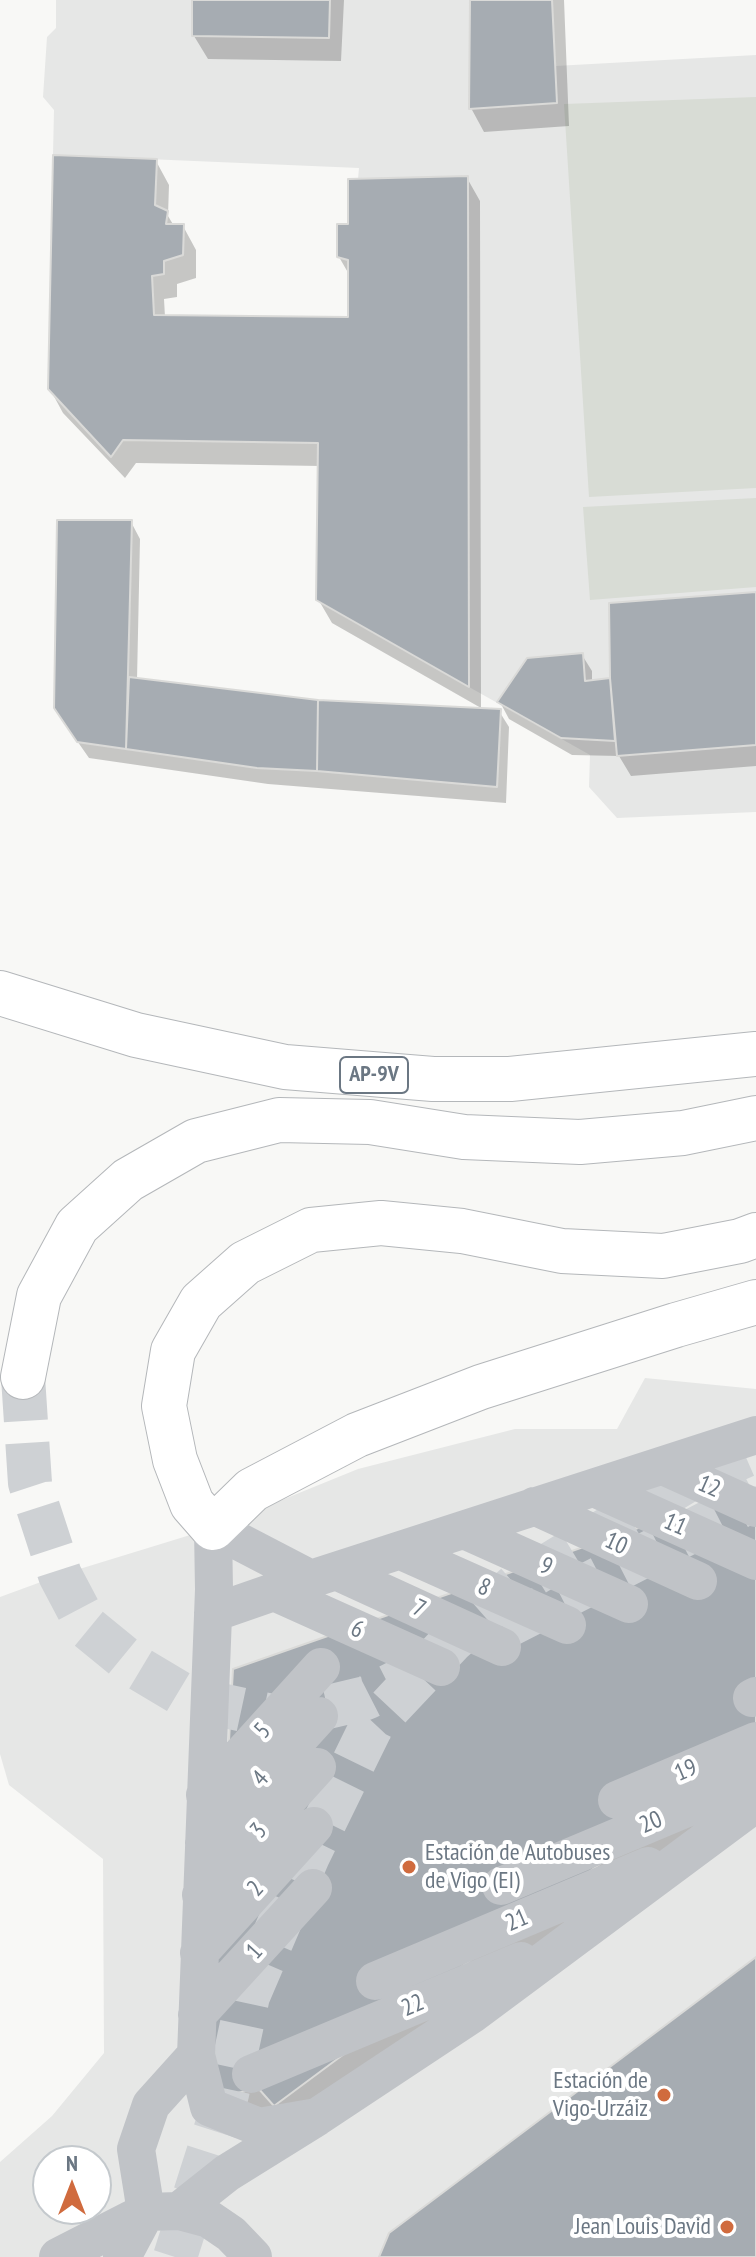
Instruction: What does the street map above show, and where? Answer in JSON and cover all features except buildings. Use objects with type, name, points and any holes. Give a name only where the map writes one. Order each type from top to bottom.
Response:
[{"type":"highway","name":"AP-9V","points":[[0,993],[136,1035],[285,1067],[433,1079],[510,1079],[756,1054]]},
{"type":"highway","points":[[23,1377],[39,1296],[77,1226],[128,1180],[196,1141],[279,1120],[370,1122],[464,1137],[580,1142],[683,1133],[756,1118]]},
{"type":"highway","points":[[756,1235],[663,1256],[562,1251],[462,1231],[381,1223],[311,1230],[245,1263],[201,1302],[173,1351],[164,1406],[175,1460],[192,1504],[213,1528],[252,1490],[357,1435],[481,1387],[756,1302]]},
{"type":"lane","points":[[213,1613],[534,1506],[663,1466],[746,1446]]},
{"type":"lane","name":"12","points":[[663,1466],[756,1508]]},
{"type":"lane","name":"11","points":[[594,1488],[756,1561]]},
{"type":"lane","name":"10","points":[[534,1506],[698,1581]]},
{"type":"lane","name":"7","points":[[213,1528],[502,1647]]},
{"type":"lane","points":[[213,1528],[213,1613],[196,2055],[209,2107],[259,2127],[317,2117]]},
{"type":"lane","name":"9","points":[[464,1530],[629,1604]]},
{"type":"lane","name":"8","points":[[401,1551],[567,1625]]},
{"type":"lane","name":"6","points":[[274,1592],[441,1667]]},
{"type":"lane","name":"5","points":[[205,1795],[321,1667]]},
{"type":"lane","name":"4","points":[[204,1843],[319,1716]]},
{"type":"lane","name":"19","points":[[617,1800],[756,1741]]},
{"type":"lane","name":"3","points":[[201,1895],[317,1767]]},
{"type":"lane","name":"20","points":[[501,1886],[756,1779]]},
{"type":"lane","points":[[58,2257],[162,2211],[317,2117],[471,2015],[756,1803]]},
{"type":"lane","name":"2","points":[[199,1953],[314,1826]]},
{"type":"lane","name":"21","points":[[375,1981],[703,1843]]},
{"type":"lane","name":"1","points":[[197,2015],[313,1888]]},
{"type":"lane","name":"22","points":[[251,2074],[575,1938]]},
{"type":"lane","points":[[162,2211],[136,2149],[151,2105],[196,2055]]},
{"type":"lane","points":[[122,2257],[162,2211]]},
{"type":"lane","points":[[162,2211],[209,2219],[231,2234],[253,2257]]},
{"type":"shaded area","points":[[56,0],[192,0],[193,36],[328,38],[330,0],[470,0],[469,109],[557,103],[555,66],[756,55],[756,812],[617,818],[589,787],[590,755],[469,687],[358,179],[359,168],[53,155],[54,110],[43,97],[47,37],[56,28]]},
{"type":"shaded area","points":[[756,97],[756,488],[589,497],[564,104]]},
{"type":"shaded area","points":[[756,498],[756,587],[590,600],[583,507]]},
{"type":"shaded area","points":[[645,1378],[756,1389],[756,2257],[0,2257],[0,2162],[52,2116],[104,2053],[103,1859],[9,1785],[0,1754],[0,1597],[60,1575],[213,1528],[358,1469],[515,1429],[617,1429]]},
{"type":"tunnel","points":[[23,1377],[30,1483],[60,1575],[88,1628],[133,1665],[188,1698],[281,1718],[366,1698],[407,1677]]},
{"type":"tunnel","points":[[175,2257],[227,2094],[248,1996],[308,1856],[371,1727],[452,1641],[516,1585],[685,1482],[756,1451]]},
{"type":"tunnel","points":[[503,1628],[756,1498]]},
{"type":"place","name":"Estación de Autobuses de Vigo (EI)","points":[[409,1867]]},
{"type":"place","name":"Estación de Vigo-Urzáiz","points":[[664,2095]]},
{"type":"place","name":"Jean Louis David","points":[[727,2227]]}]
